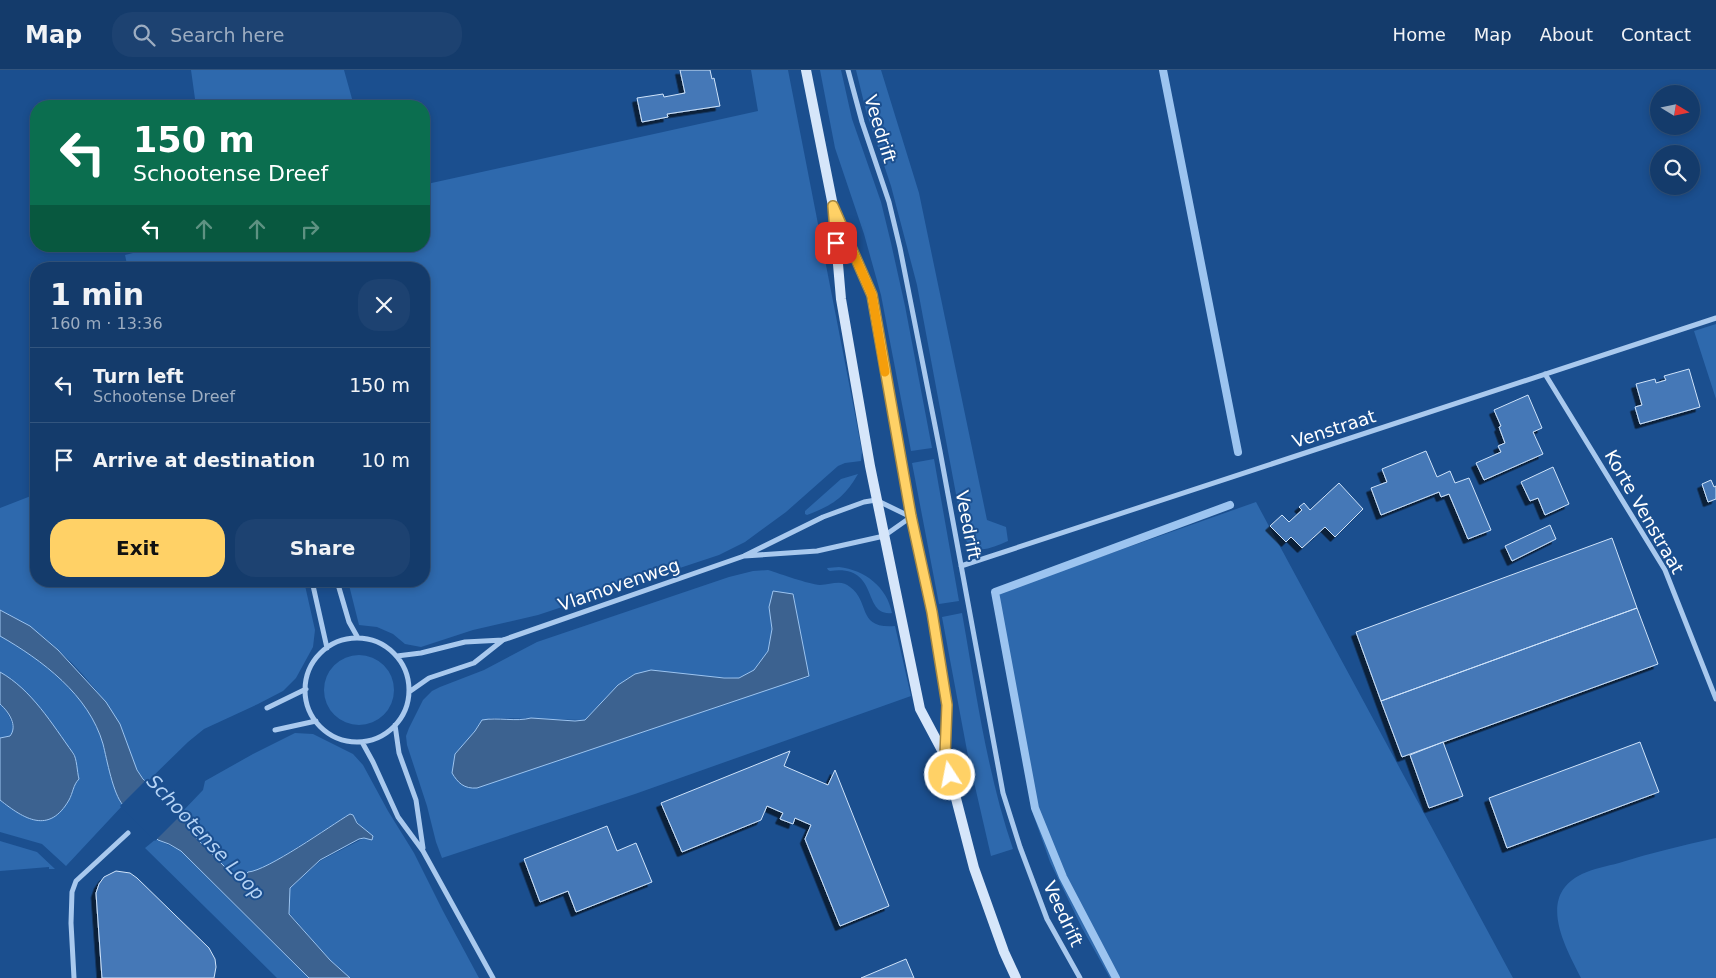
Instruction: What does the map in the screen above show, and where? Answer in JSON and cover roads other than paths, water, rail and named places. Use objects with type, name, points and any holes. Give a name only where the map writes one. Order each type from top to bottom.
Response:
[{"type":"street","points":[[806,70],[833,206],[841,300],[876,500],[920,709],[945,756],[974,868],[1004,952],[1016,978]]},
{"type":"street","name":"Veedrift","points":[[848,70],[900,248],[1003,793],[1020,847],[1047,919],[1080,978]]},
{"type":"street","points":[[833,206],[872,295],[911,516],[932,612],[947,705],[945,756]]},
{"type":"street","name":"Venstraat","points":[[961,566],[1716,318]]},
{"type":"street","name":"Korte Venstraat","points":[[1545,374],[1665,570],[1716,699]]},
{"type":"street","points":[[876,500],[911,516]]},
{"type":"street","name":"Vlamovenweg","points":[[397,656],[421,653],[465,642],[503,640],[744,556],[823,517],[864,502],[876,500]]},
{"type":"street","name":"Vlamovenweg","points":[[744,556],[817,551],[884,536],[911,516]]},
{"type":"street","points":[[313,587],[327,648]]},
{"type":"street","points":[[339,587],[349,622],[358,638]]},
{"type":"street","points":[[358,638],[373,640],[386,646],[397,656],[406,673],[409,692],[405,710],[395,725],[380,736],[362,742],[345,740],[329,733],[316,721],[307,701],[306,689],[311,666],[318,656],[327,648],[342,640],[358,638]]},
{"type":"street","name":"Vlamovenweg","points":[[409,692],[429,678],[474,663],[503,640]]},
{"type":"street","points":[[267,708],[306,689]]},
{"type":"street","points":[[276,730],[316,721]]},
{"type":"street","points":[[395,725],[398,753],[416,800],[423,851]]},
{"type":"street","points":[[362,742],[398,816],[423,851],[493,978]]},
{"type":"street","points":[[74,978],[71,916],[72,892],[76,881],[128,833]]},
{"type":"waterway","points":[[1163,70],[1238,452]]},
{"type":"waterway","points":[[1116,978],[1063,877],[1035,808],[995,592],[1230,505]]},
{"type":"water label","name":"Schootense Loop","points":[[206,837]]}]
